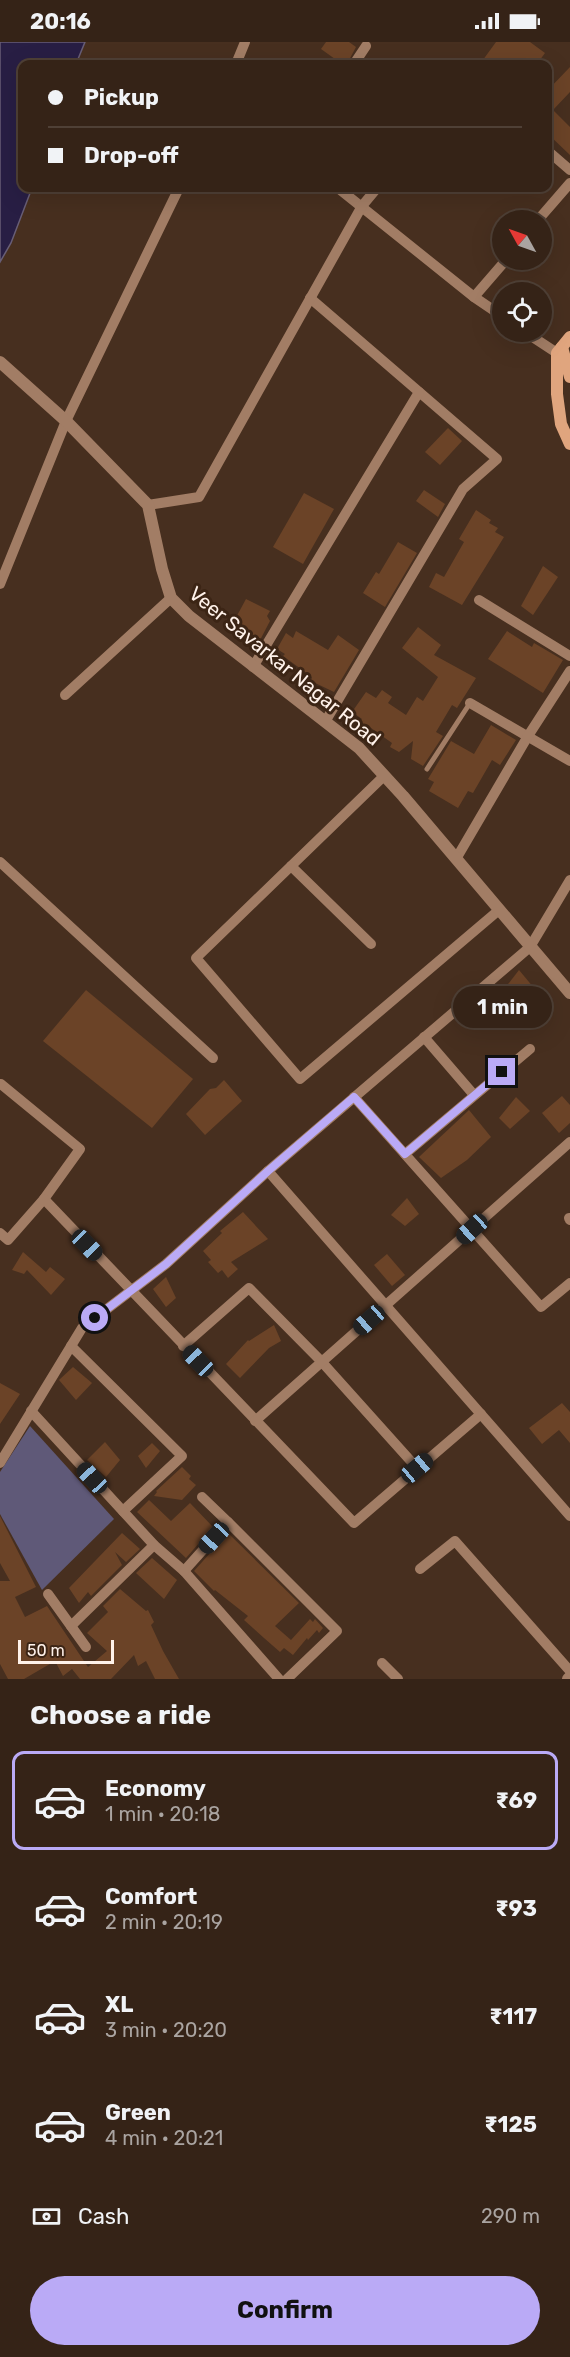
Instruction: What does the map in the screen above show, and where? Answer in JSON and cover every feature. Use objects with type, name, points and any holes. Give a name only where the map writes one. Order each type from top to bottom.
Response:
[{"type":"main road","points":[[563,345],[570,377]]},
{"type":"main road","points":[[563,345],[557,394],[561,424],[570,444]]},
{"type":"street","points":[[238,60],[245,42]]},
{"type":"street","points":[[357,60],[366,46]]},
{"type":"street","points":[[552,154],[570,170]]},
{"type":"street","points":[[547,210],[570,183]]},
{"type":"street","points":[[0,584],[66,421],[177,192]]},
{"type":"street","points":[[343,192],[492,309]]},
{"type":"street","points":[[0,362],[66,421],[148,505],[199,497],[362,206],[374,192]]},
{"type":"street","points":[[474,297],[497,270]]},
{"type":"street","points":[[310,298],[496,459],[463,489],[325,722]]},
{"type":"street","points":[[253,667],[419,392]]},
{"type":"street","name":"Veer Savarkar Nagar Road","points":[[148,505],[171,598],[189,616],[359,748],[570,993]]},
{"type":"street","points":[[65,695],[171,598]]},
{"type":"street","points":[[479,600],[570,656]]},
{"type":"street","points":[[456,859],[528,736],[570,671]]},
{"type":"street","points":[[470,703],[570,761]]},
{"type":"street","points":[[384,776],[196,958],[300,1079],[499,910]]},
{"type":"street","points":[[0,862],[213,1058]]},
{"type":"street","points":[[291,866],[371,944]]},
{"type":"street","points":[[0,1463],[82,1328],[166,1264],[268,1171],[530,947],[570,880]]},
{"type":"street","points":[[424,1037],[474,1095]]},
{"type":"street","points":[[405,1154],[530,1049]]},
{"type":"street","points":[[0,1233],[8,1240],[44,1199],[80,1149],[1,1084]]},
{"type":"street","points":[[354,1097],[541,1307],[570,1283]]},
{"type":"street","points":[[255,1421],[570,1142]]},
{"type":"street","points":[[268,1171],[570,1516]]},
{"type":"street","points":[[44,1199],[354,1523],[481,1414]]},
{"type":"street","points":[[183,1346],[249,1288],[321,1362],[417,1468]]},
{"type":"street","points":[[71,1346],[182,1456],[123,1511]]},
{"type":"street","points":[[31,1412],[154,1545],[184,1571],[279,1679]]},
{"type":"street","points":[[202,1497],[337,1631],[286,1679]]},
{"type":"street","points":[[184,1571],[228,1522]]},
{"type":"street","points":[[420,1569],[455,1541],[570,1671]]},
{"type":"street","points":[[71,1626],[154,1545]]},
{"type":"street","points":[[48,1594],[86,1647]]},
{"type":"street","points":[[382,1663],[398,1679]]},
{"type":"lane","points":[[427,769],[470,703]]},
{"type":"shaded area","points":[[0,42],[85,42],[78,60],[18,60],[18,192],[30,192],[11,243],[0,262]]},
{"type":"shaded area","points":[[30,1426],[114,1519],[42,1590],[0,1514],[0,1472]]},
{"type":"building","points":[[326,42],[349,42],[356,47],[349,60],[336,60],[321,49]]},
{"type":"building","points":[[496,42],[530,42],[545,53],[540,60],[483,60]]},
{"type":"building","points":[[570,67],[570,92],[553,110],[570,127],[570,155],[552,138],[552,86]]},
{"type":"building","points":[[448,428],[462,441],[440,465],[425,452]]},
{"type":"building","points":[[424,490],[445,504],[438,517],[416,501]]},
{"type":"building","points":[[304,493],[334,509],[303,564],[273,547]]},
{"type":"building","points":[[476,510],[491,520],[489,523],[498,528],[495,532],[504,537],[462,605],[429,587],[436,573],[444,577],[464,542],[459,539]]},
{"type":"building","points":[[398,542],[417,553],[385,607],[363,593],[376,572],[379,574]]},
{"type":"building","points":[[543,566],[558,577],[533,615],[521,606]]},
{"type":"building","points":[[246,599],[270,611],[267,616],[270,621],[259,642],[245,635],[233,623]]},
{"type":"building","points":[[418,627],[441,645],[434,655],[476,678],[457,708],[452,705],[436,732],[443,736],[423,766],[411,759],[413,741],[399,752],[390,747],[392,743],[371,728],[368,733],[357,725],[362,719],[352,712],[366,692],[376,698],[382,690],[392,697],[388,703],[406,715],[417,697],[423,701],[438,677],[402,648]]},
{"type":"building","points":[[296,631],[328,650],[338,635],[359,650],[334,692],[311,681],[312,677],[277,649],[286,633],[293,638]]},
{"type":"building","points":[[507,631],[532,647],[534,643],[563,660],[543,693],[488,659]]},
{"type":"building","points":[[491,725],[516,740],[500,765],[492,760],[473,793],[468,791],[458,808],[429,791],[434,782],[428,779],[451,741],[474,754]]},
{"type":"building","points":[[519,970],[539,994],[523,1009],[505,988]]},
{"type":"building","points":[[86,990],[193,1079],[152,1128],[43,1041]]},
{"type":"building","points":[[224,1080],[242,1101],[205,1135],[186,1114],[210,1089],[216,1088]]},
{"type":"building","points":[[562,1096],[570,1105],[570,1123],[559,1133],[542,1113]]},
{"type":"building","points":[[516,1097],[530,1111],[510,1129],[499,1118]]},
{"type":"building","points":[[469,1110],[491,1137],[467,1160],[441,1178],[419,1157]]},
{"type":"building","points":[[407,1198],[419,1214],[405,1226],[391,1215]]},
{"type":"building","points":[[243,1212],[268,1239],[231,1262],[238,1269],[228,1278],[222,1270],[218,1273],[208,1262],[211,1260],[203,1251],[222,1233],[220,1231]]},
{"type":"building","points":[[23,1252],[46,1272],[50,1267],[65,1279],[51,1295],[27,1270],[24,1274],[12,1270]]},
{"type":"building","points":[[387,1254],[405,1275],[392,1286],[374,1265]]},
{"type":"building","points":[[166,1277],[176,1298],[166,1307],[153,1289]]},
{"type":"building","points":[[274,1325],[281,1341],[269,1348],[240,1378],[226,1364],[248,1340]]},
{"type":"building","points":[[73,1367],[92,1383],[76,1400],[59,1380]]},
{"type":"building","points":[[0,1383],[20,1394],[0,1424]]},
{"type":"building","points":[[562,1403],[570,1412],[570,1443],[559,1430],[542,1444],[529,1428]]},
{"type":"building","points":[[105,1442],[120,1460],[106,1477],[87,1460]]},
{"type":"building","points":[[152,1443],[160,1451],[146,1468],[138,1456]]},
{"type":"building","points":[[182,1467],[191,1476],[189,1479],[196,1485],[182,1500],[154,1496],[156,1491]]},
{"type":"building","points":[[149,1500],[171,1521],[190,1503],[213,1527],[186,1558],[137,1512]]},
{"type":"building","points":[[0,1516],[36,1587],[15,1597],[25,1617],[47,1606],[88,1667],[107,1651],[87,1633],[108,1612],[103,1606],[120,1589],[146,1611],[148,1610],[154,1622],[151,1625],[179,1679],[155,1679],[146,1661],[138,1666],[134,1655],[111,1679],[80,1679],[72,1669],[63,1676],[55,1661],[24,1679],[8,1679],[0,1664],[0,1581],[10,1581],[0,1563]]},
{"type":"building","points":[[122,1533],[140,1549],[126,1562],[115,1552],[122,1565],[91,1596],[88,1592],[79,1603],[69,1588]]},
{"type":"building","points":[[228,1533],[299,1603],[275,1626],[291,1640],[310,1619],[313,1622],[315,1619],[323,1628],[319,1633],[317,1630],[308,1640],[307,1638],[293,1655],[284,1648],[280,1652],[244,1620],[248,1616],[214,1591],[194,1571]]},
{"type":"building","points":[[152,1558],[177,1580],[164,1599],[136,1573]]},
{"type":"route","points":[[95,1318],[166,1264],[354,1097],[405,1154],[502,1072]]}]
